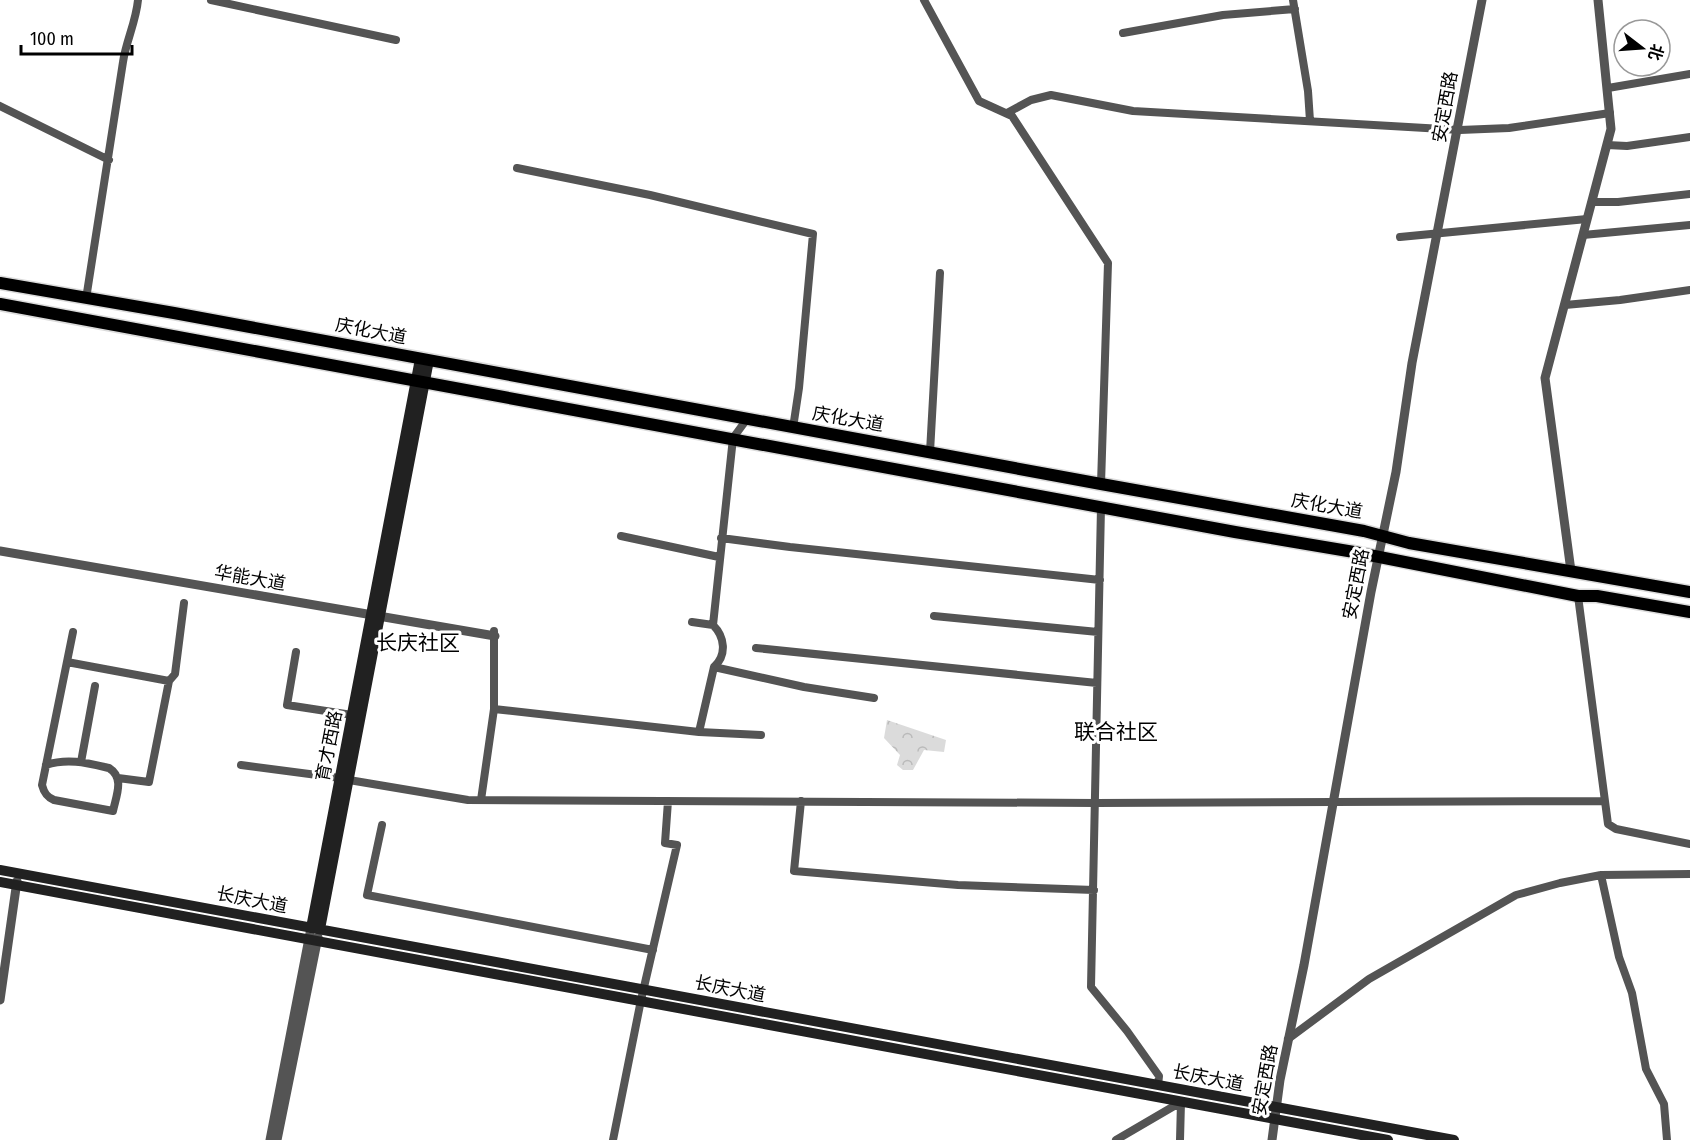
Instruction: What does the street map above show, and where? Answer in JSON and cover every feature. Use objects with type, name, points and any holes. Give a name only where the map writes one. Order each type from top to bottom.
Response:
[{"type":"highway","name":"庆化大道","points":[[0,283],[1364,531],[1409,543],[1690,592]]},
{"type":"highway","points":[[0,304],[1578,596],[1597,596],[1690,612]]},
{"type":"main road","name":"育才西路","points":[[316,929],[424,360]]},
{"type":"main road","name":"育才西路","points":[[344,779],[352,715],[376,613]]},
{"type":"main road","name":"长庆大道","points":[[0,870],[1158,1085],[1388,1140]]},
{"type":"main road","name":"长庆大道","points":[[9,884],[1181,1102],[1454,1140]]},
{"type":"street","points":[[86,299],[123,59],[137,12],[138,0]]},
{"type":"street","points":[[211,0],[396,40]]},
{"type":"street","points":[[924,0],[979,101],[1012,116],[1108,263],[1101,484]]},
{"type":"street","name":"安定西路","points":[[1461,130],[1482,0]]},
{"type":"street","name":"安定西路","points":[[1272,1140],[1385,537],[1412,363],[1441,234],[1488,0]]},
{"type":"street","points":[[1571,571],[1545,378],[1611,129],[1598,0]]},
{"type":"street","points":[[1123,33],[1294,4],[1308,91],[1310,121]]},
{"type":"street","points":[[1608,88],[1690,74]]},
{"type":"street","points":[[1007,113],[1030,100],[1051,95],[1133,111],[1461,130],[1509,128],[1610,113]]},
{"type":"street","points":[[0,106],[109,160]]},
{"type":"street","points":[[1607,145],[1627,146],[1690,137]]},
{"type":"street","points":[[517,168],[650,195],[813,234],[793,428]]},
{"type":"street","points":[[1592,202],[1618,202],[1690,194]]},
{"type":"street","points":[[1400,237],[1587,219]]},
{"type":"street","points":[[1583,235],[1690,225]]},
{"type":"street","points":[[930,452],[940,273]]},
{"type":"street","points":[[1565,304],[1620,300],[1690,290]]},
{"type":"street","points":[[699,732],[714,667],[720,662],[723,644],[721,636],[713,625],[733,438],[747,419]]},
{"type":"street","points":[[1101,507],[1091,987],[1160,1076],[1158,1085]]},
{"type":"street","points":[[621,536],[719,557]]},
{"type":"street","points":[[721,538],[1100,580]]},
{"type":"street","name":"华能大道","points":[[0,546],[495,634]]},
{"type":"street","name":"华能大道","points":[[0,551],[376,613]]},
{"type":"street","points":[[1578,596],[1608,824],[1616,829],[1690,844]]},
{"type":"street","points":[[46,765],[59,761],[81,762],[109,768],[118,778],[149,782],[169,681],[175,674],[184,603]]},
{"type":"street","points":[[934,616],[1098,632]]},
{"type":"street","points":[[692,622],[713,625]]},
{"type":"street","points":[[73,632],[42,785],[46,795],[50,798],[113,811],[118,778]]},
{"type":"street","points":[[481,800],[494,709],[495,634]]},
{"type":"street","points":[[756,648],[1097,682]]},
{"type":"street","points":[[296,652],[287,705],[352,715]]},
{"type":"street","points":[[67,662],[169,681]]},
{"type":"street","points":[[714,667],[804,687],[874,698]]},
{"type":"street","points":[[81,762],[95,686]]},
{"type":"street","points":[[494,709],[699,732],[761,735]]},
{"type":"street","points":[[241,765],[344,779],[468,800],[1096,803],[1605,801]]},
{"type":"street","points":[[613,1140],[641,1002],[677,845],[665,843],[668,801]]},
{"type":"street","points":[[801,801],[794,871],[958,885],[1094,890]]},
{"type":"street","points":[[382,825],[367,895],[653,950]]},
{"type":"street","points":[[0,964],[9,884],[15,872]]},
{"type":"street","points":[[1292,1036],[1369,979],[1516,895],[1600,875],[1690,874]]},
{"type":"street","points":[[1600,875],[1619,957],[1632,993],[1646,1069],[1664,1104],[1667,1140]]},
{"type":"street","points":[[0,1000],[9,884]]},
{"type":"street","name":"育才西路","points":[[277,1140],[316,929]]},
{"type":"street","name":"育才西路","points":[[270,1140],[314,941]]},
{"type":"street","points":[[1116,1140],[1181,1102]]},
{"type":"street","points":[[1180,1140],[1181,1102]]},
{"type":"street","name":"安定西路","points":[[1277,1140],[1278,1114]]},
{"type":"green space","points":[[887,720],[946,740],[944,752],[924,750],[913,770],[903,770],[897,765],[900,755],[884,738]]},
{"type":"district","name":"长庆社区","points":[[418,643]]},
{"type":"district","name":"联合社区","points":[[1116,732]]}]
